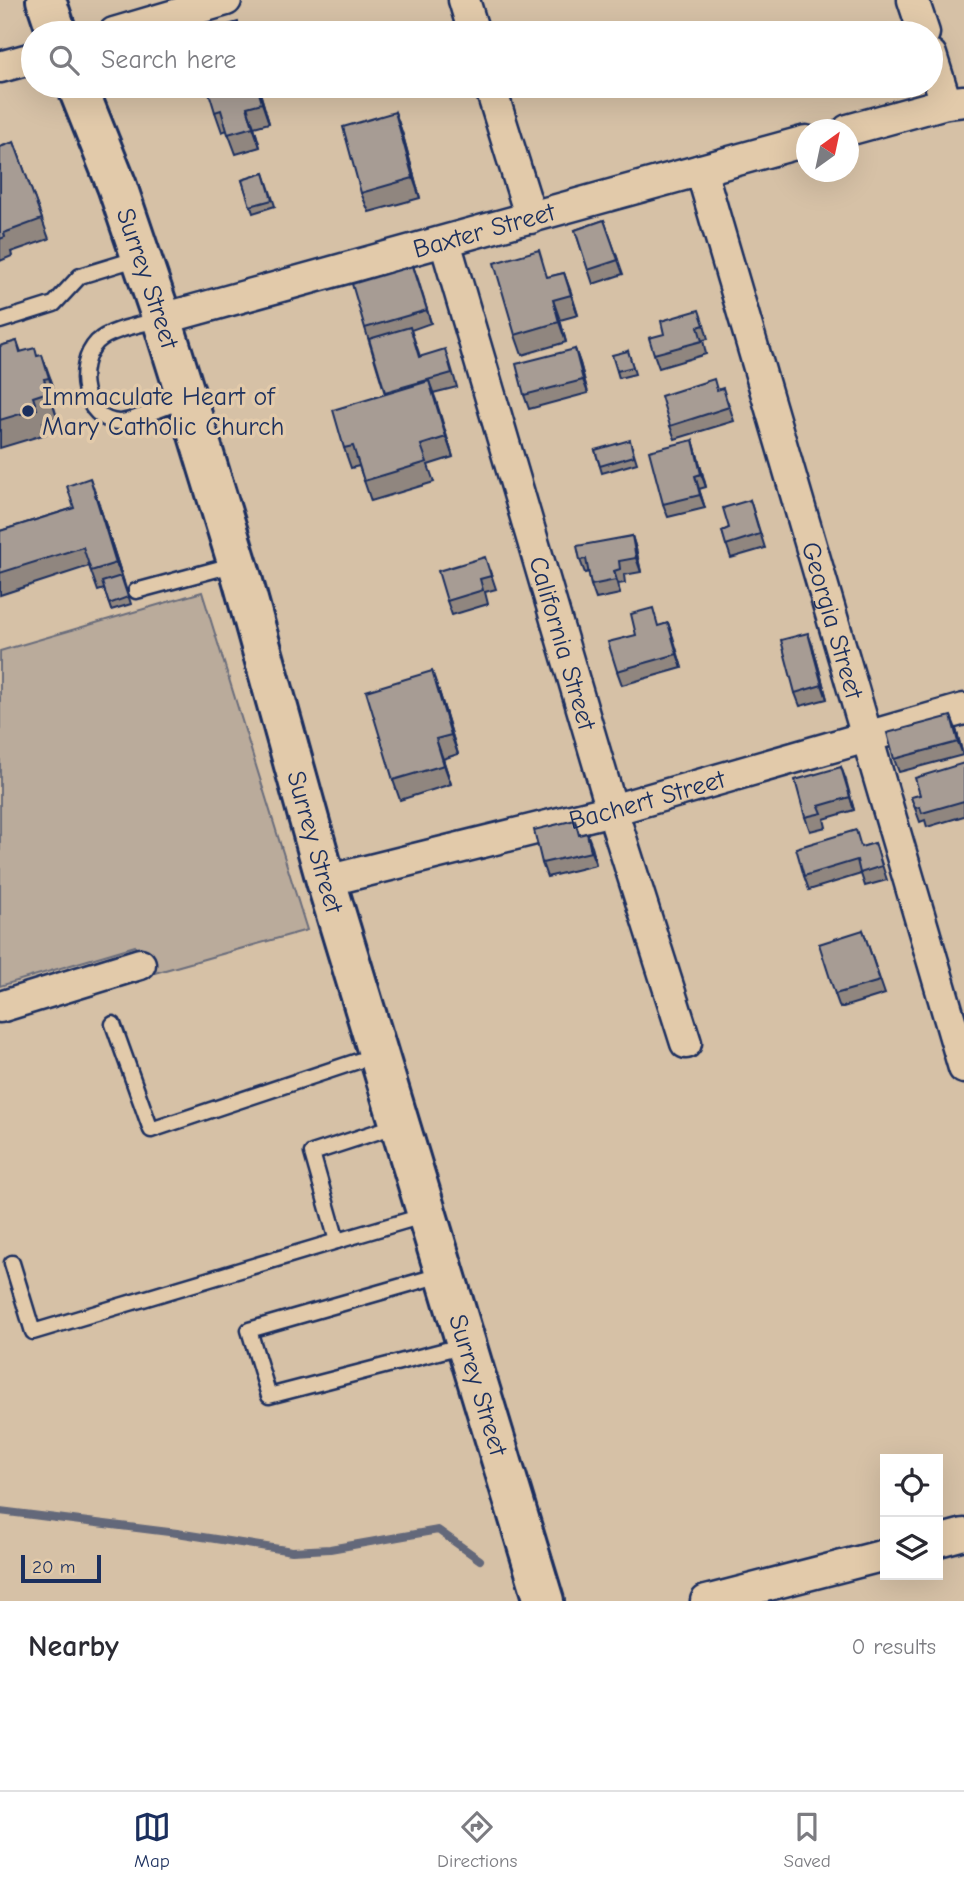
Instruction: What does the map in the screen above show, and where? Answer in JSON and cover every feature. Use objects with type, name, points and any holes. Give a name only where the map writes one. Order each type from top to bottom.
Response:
[{"type":"street","points":[[46,0],[53,21]]},
{"type":"street","points":[[155,21],[226,0]]},
{"type":"street","points":[[464,0],[470,21]]},
{"type":"street","points":[[913,0],[920,21]]},
{"type":"street","points":[[0,67],[21,61]]},
{"type":"street","points":[[859,127],[955,102],[943,78]]},
{"type":"street","name":"Surrey Street","points":[[82,98],[117,186],[162,319],[238,564],[326,881],[544,1601]]},
{"type":"street","points":[[494,98],[531,218]]},
{"type":"street","name":"Baxter Street","points":[[162,319],[796,144]]},
{"type":"street","name":"Georgia Street","points":[[701,170],[964,1068]]},
{"type":"street","name":"California Street","points":[[445,242],[612,810],[686,1043]]},
{"type":"street","name":"Bachert Street","points":[[326,881],[612,810],[964,709]]},
{"type":"street","points":[[0,1007],[140,964]]},
{"type":"street","points":[[943,1540],[964,1535]]},
{"type":"street","points":[[706,1601],[880,1556]]},
{"type":"lane","points":[[0,321],[54,304],[80,276],[141,257]]},
{"type":"lane","points":[[162,319],[107,335],[95,344],[85,369],[87,398],[92,408],[107,419],[122,422],[187,399]]},
{"type":"lane","points":[[136,591],[238,564]]},
{"type":"lane","points":[[113,1024],[151,1130],[378,1055]]},
{"type":"lane","points":[[337,1241],[312,1153],[399,1124]]},
{"type":"lane","points":[[12,1263],[33,1332],[426,1215]]},
{"type":"lane","points":[[444,1274],[249,1330],[269,1396],[466,1345]]},
{"type":"shaded area","points":[[202,592],[307,930],[144,976],[135,946],[0,986],[0,651]]},
{"type":"building","points":[[211,98],[261,98],[262,103],[247,107],[253,127],[228,134],[221,110],[215,112]]},
{"type":"building","points":[[395,112],[413,178],[361,193],[343,127]]},
{"type":"building","points":[[14,142],[42,219],[4,233],[5,237],[0,239],[0,147]]},
{"type":"building","points":[[264,173],[272,200],[250,206],[242,180]]},
{"type":"building","points":[[604,220],[618,260],[588,270],[575,230]]},
{"type":"building","points":[[539,250],[547,277],[564,273],[571,295],[553,300],[559,322],[515,335],[494,263]]},
{"type":"building","points":[[413,266],[427,310],[365,328],[352,284]]},
{"type":"building","points":[[699,310],[704,325],[698,327],[702,341],[654,354],[649,338],[664,334],[661,321]]},
{"type":"building","points":[[410,327],[419,357],[445,349],[452,373],[385,392],[369,339]]},
{"type":"building","points":[[17,341],[20,352],[35,348],[37,356],[42,355],[49,378],[44,379],[48,392],[33,397],[37,409],[0,420],[0,346]]},
{"type":"building","points":[[575,349],[583,380],[524,395],[516,364]]},
{"type":"building","points":[[628,351],[633,367],[617,371],[612,355]]},
{"type":"building","points":[[714,379],[717,390],[723,388],[729,407],[670,426],[661,396]]},
{"type":"building","points":[[429,381],[446,437],[421,445],[427,462],[364,481],[353,446],[344,448],[333,410]]},
{"type":"building","points":[[630,440],[634,456],[600,466],[595,450]]},
{"type":"building","points":[[693,440],[701,474],[695,476],[700,495],[663,504],[649,451]]},
{"type":"building","points":[[90,478],[116,563],[91,571],[83,547],[0,573],[0,531],[74,508],[67,486]]},
{"type":"building","points":[[750,500],[760,534],[726,545],[722,531],[729,528],[723,508]]},
{"type":"building","points":[[632,536],[636,558],[619,561],[620,569],[614,571],[616,580],[591,585],[586,559],[580,560],[577,546]]},
{"type":"building","points":[[485,557],[491,576],[480,579],[483,590],[447,601],[438,571]]},
{"type":"building","points":[[121,576],[128,597],[109,604],[102,582]]},
{"type":"building","points":[[653,608],[658,626],[668,623],[677,654],[617,671],[608,642],[636,635],[631,614]]},
{"type":"building","points":[[808,633],[822,685],[795,693],[781,640]]},
{"type":"building","points":[[432,671],[451,735],[436,739],[444,765],[393,780],[366,691]]},
{"type":"building","points":[[951,716],[958,742],[894,759],[887,733]]},
{"type":"building","points":[[964,763],[964,801],[922,813],[920,807],[915,808],[911,797],[920,795],[915,778]]},
{"type":"building","points":[[841,767],[850,797],[819,806],[822,813],[805,817],[795,780]]},
{"type":"building","points":[[575,820],[579,835],[587,833],[591,852],[542,863],[534,830]]},
{"type":"building","points":[[856,830],[861,847],[875,843],[882,866],[860,873],[857,860],[804,876],[796,848]]},
{"type":"building","points":[[863,930],[880,981],[835,994],[819,944]]},
{"type":"waterway","points":[[0,1511],[177,1533],[292,1551],[330,1549],[438,1530],[480,1560]]},
{"type":"place","name":"Immaculate Heart of Mary Catholic Church","points":[[28,411]]}]
